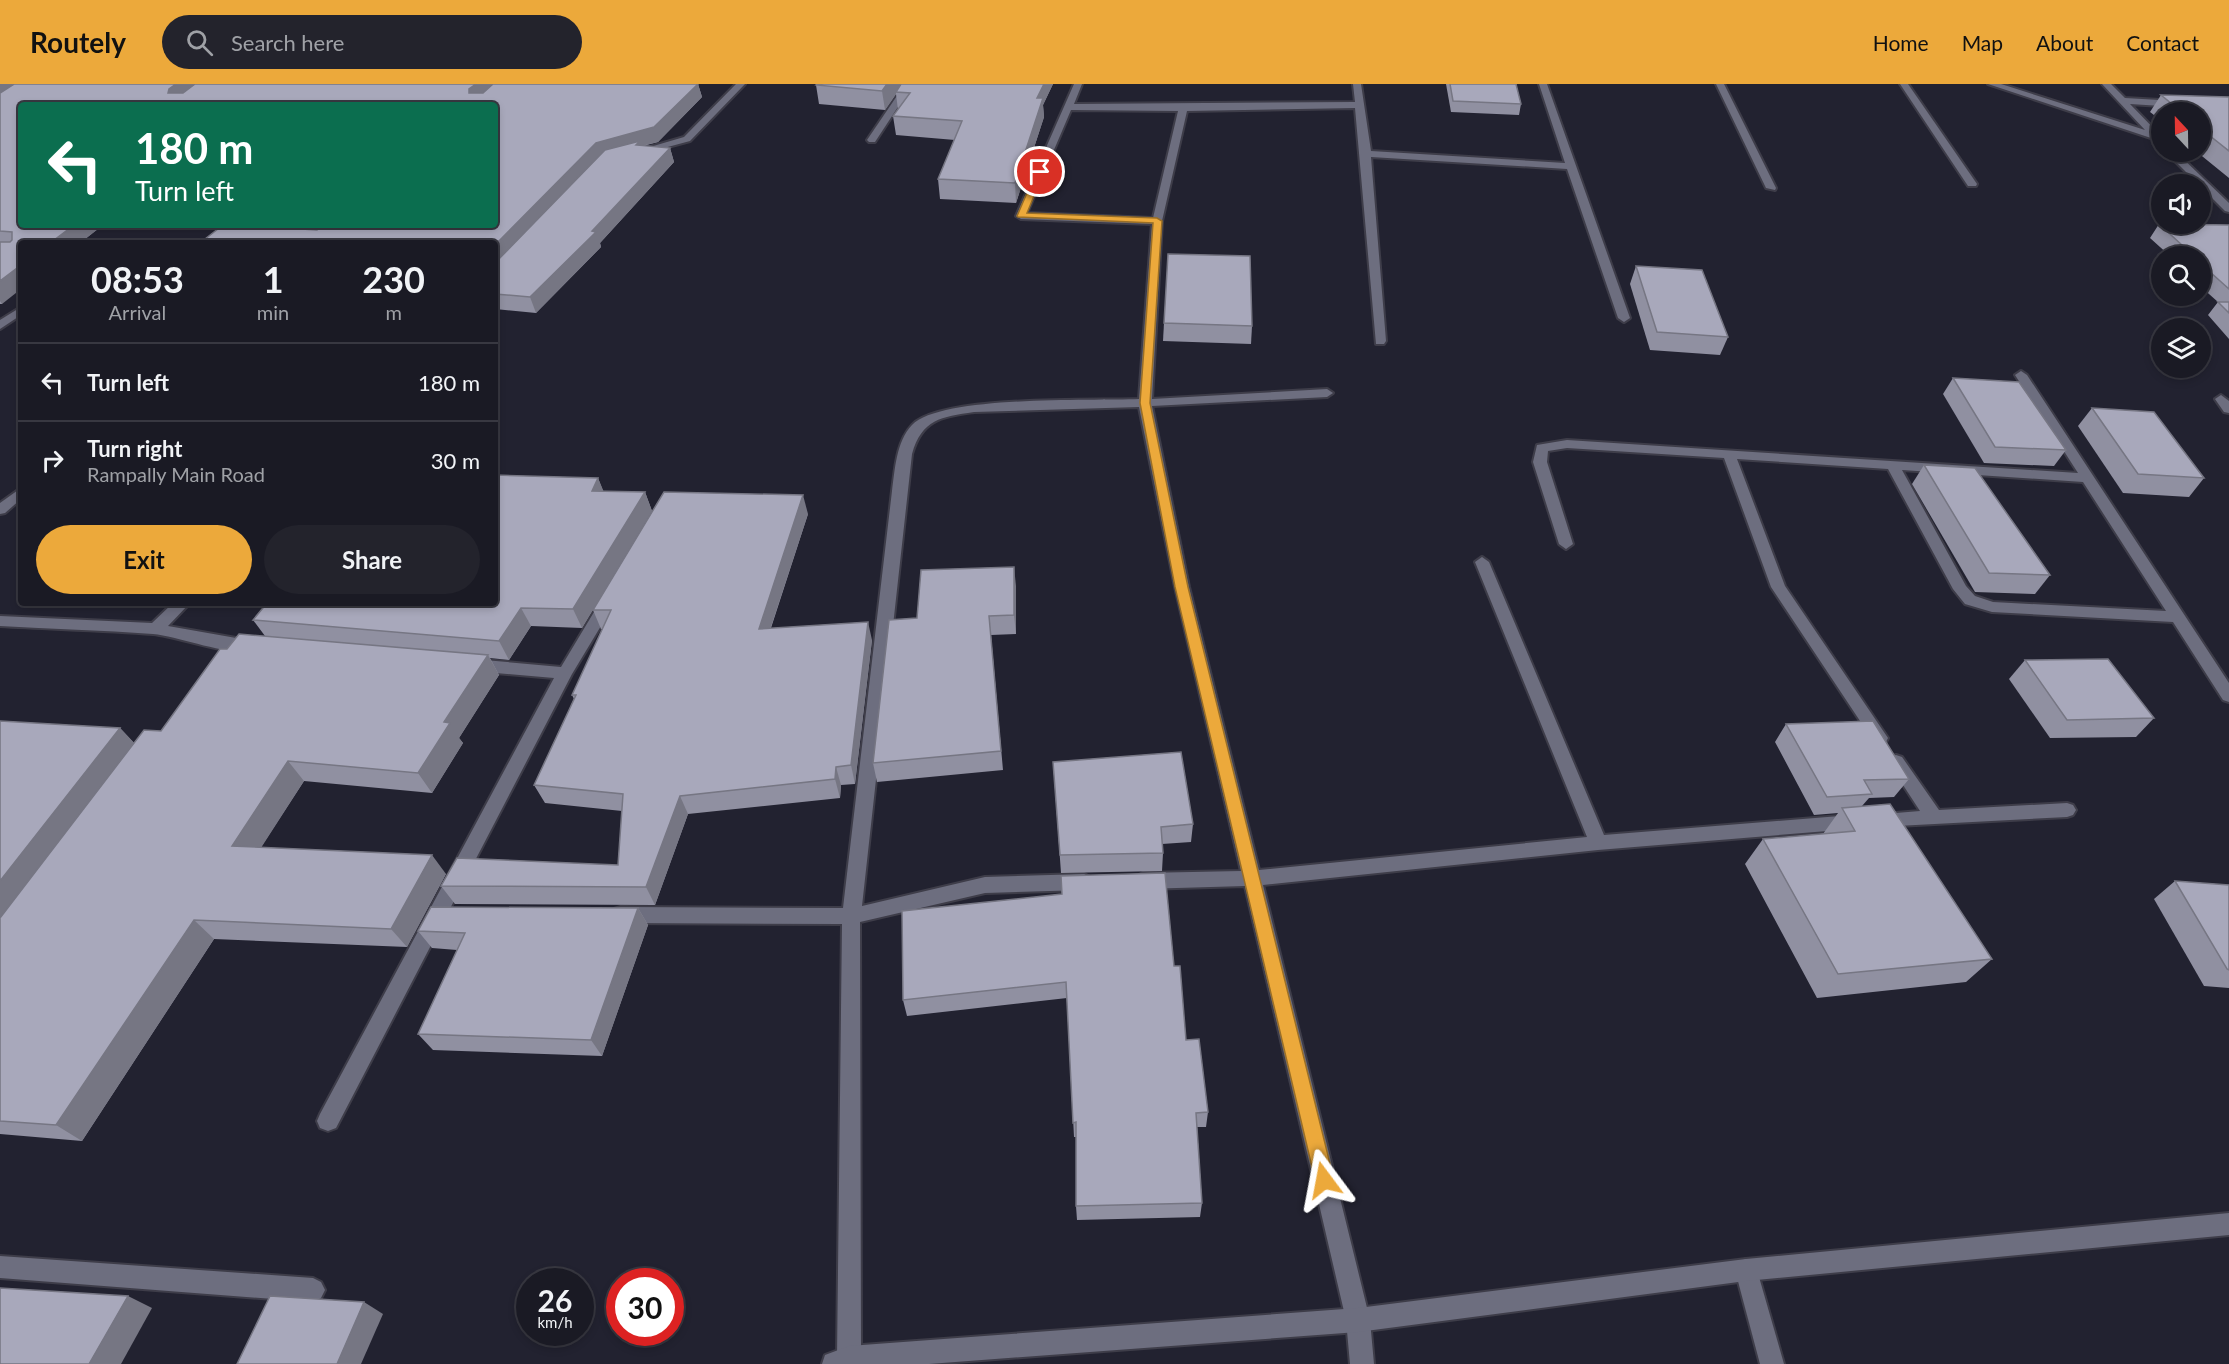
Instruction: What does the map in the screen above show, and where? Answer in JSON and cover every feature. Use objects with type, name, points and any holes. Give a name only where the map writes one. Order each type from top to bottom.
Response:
[{"type":"street","points":[[626,156],[687,139],[741,84]]},
{"type":"street","points":[[872,140],[909,84]]},
{"type":"street","points":[[1078,84],[1022,216],[1157,221]]},
{"type":"street","points":[[1357,84],[1366,154],[1380,341]]},
{"type":"street","points":[[1543,84],[1624,318]]},
{"type":"street","points":[[1720,84],[1771,188]]},
{"type":"street","points":[[1904,84],[1972,184]]},
{"type":"street","points":[[1992,84],[2151,137]]},
{"type":"street","points":[[2106,84],[2151,131]]},
{"type":"street","points":[[2124,101],[2151,102]]},
{"type":"street","points":[[1068,107],[1359,105]]},
{"type":"street","points":[[1183,108],[1157,221],[1145,403],[1182,587],[1358,1320],[1362,1364]]},
{"type":"street","points":[[1366,154],[1573,166]]},
{"type":"street","points":[[2181,162],[2229,209]]},
{"type":"street","points":[[0,325],[18,312]]},
{"type":"street","points":[[2021,375],[2229,696]]},
{"type":"street","points":[[1327,393],[948,411],[928,418],[914,428],[904,453],[898,491],[851,916],[842,1361],[1358,1320],[1746,1270],[2228,1226]]},
{"type":"street","points":[[1566,544],[1540,462],[1542,448],[1567,444],[2088,478]]},
{"type":"street","points":[[1729,455],[1778,587],[1933,815]]},
{"type":"street","points":[[1893,465],[1960,589],[1970,600],[1992,607],[2178,617]]},
{"type":"street","points":[[0,510],[18,495]]},
{"type":"street","points":[[1482,562],[1598,843]]},
{"type":"street","points":[[328,1121],[565,673],[618,584]]},
{"type":"street","points":[[156,629],[179,606]]},
{"type":"street","points":[[0,621],[156,629],[230,644],[264,647]]},
{"type":"street","points":[[215,663],[230,644]]},
{"type":"street","points":[[461,664],[565,673]]},
{"type":"street","points":[[2212,669],[2229,671]]},
{"type":"street","points":[[1124,881],[1252,878],[1598,843],[1933,815],[2067,810]]},
{"type":"street","points":[[603,915],[851,916],[985,885],[1101,882]]},
{"type":"street","points":[[437,914],[461,914]]},
{"type":"street","points":[[0,1267],[313,1290]]},
{"type":"street","points":[[1746,1270],[1772,1364]]},
{"type":"building","points":[[14,84],[176,84],[169,89],[168,93],[183,93],[195,84],[476,84],[469,89],[469,93],[483,93],[493,84],[698,84],[654,127],[596,143],[498,242],[498,240],[204,240],[219,228],[317,230],[319,228],[498,228],[498,102],[18,102],[18,228],[70,228],[54,240],[18,240],[18,267],[0,281],[0,242],[10,242],[12,232],[0,231],[0,93]]},
{"type":"building","points":[[817,84],[887,84],[882,91]]},
{"type":"building","points":[[901,84],[1044,84],[1037,98],[1043,98],[1015,183],[938,179],[962,121],[893,116],[910,93],[896,92]]},
{"type":"building","points":[[1450,84],[1516,84],[1521,104],[1453,101]]},
{"type":"building","points":[[2161,95],[2229,97],[2229,151],[2211,137],[2211,102],[2170,102]]},
{"type":"building","points":[[640,141],[636,145],[670,148],[592,231],[596,232],[530,297],[498,294],[498,260],[605,150]]},
{"type":"building","points":[[2211,225],[2229,225],[2229,289],[2211,273],[2211,246],[2183,246],[2170,234],[2211,234]]},
{"type":"building","points":[[1168,254],[1250,256],[1252,326],[1164,323]]},
{"type":"building","points":[[1636,266],[1702,270],[1728,337],[1657,332]]},
{"type":"building","points":[[2218,302],[2229,302],[2229,313]]},
{"type":"building","points":[[1953,378],[2019,382],[2066,450],[1995,447]]},
{"type":"building","points":[[2092,408],[2154,412],[2204,478],[2138,474]]},
{"type":"building","points":[[1924,465],[1975,468],[2050,575],[1989,573]]},
{"type":"building","points":[[498,475],[598,478],[592,491],[645,492],[573,609],[521,608],[499,641],[253,620],[265,606],[498,606]]},
{"type":"building","points":[[664,492],[803,495],[759,629],[868,622],[851,765],[836,767],[835,779],[680,796],[646,887],[441,886],[457,858],[618,865],[623,794],[534,785],[576,695],[572,695],[611,610],[593,610]]},
{"type":"building","points":[[1014,567],[1014,615],[989,616],[1001,751],[873,763],[889,620],[917,618],[921,570]]},
{"type":"building","points":[[239,634],[488,655],[444,722],[450,723],[418,773],[288,761],[232,846],[432,855],[391,929],[194,920],[56,1125],[0,1121],[0,918],[144,730],[161,731],[220,649],[227,649]]},
{"type":"building","points":[[2108,659],[2154,718],[2067,720],[2025,660]]},
{"type":"building","points":[[0,721],[120,728],[0,881]]},
{"type":"building","points":[[1873,721],[1909,779],[1864,780],[1872,794],[1827,797],[1786,724]]},
{"type":"building","points":[[1181,752],[1193,824],[1161,827],[1163,853],[1060,855],[1053,762]]},
{"type":"building","points":[[1890,804],[1992,959],[1838,974],[1763,839],[1855,831],[1842,808]]},
{"type":"building","points":[[1165,873],[1174,966],[1180,966],[1186,1040],[1199,1039],[1208,1112],[1196,1113],[1202,1203],[1076,1206],[1076,1122],[1073,1123],[1066,982],[903,1000],[902,911],[1062,894],[1061,876]]},
{"type":"building","points":[[2175,881],[2229,885],[2229,970],[2227,969]]},
{"type":"building","points":[[431,907],[638,908],[591,1040],[418,1034],[465,933],[418,931]]},
{"type":"building","points":[[0,1288],[128,1296],[89,1364],[0,1364]]},
{"type":"building","points":[[270,1296],[364,1302],[337,1364],[237,1364]]},
{"type":"route","points":[[1040,172],[1022,216],[1157,221],[1145,403],[1182,587],[1324,1180]]}]
